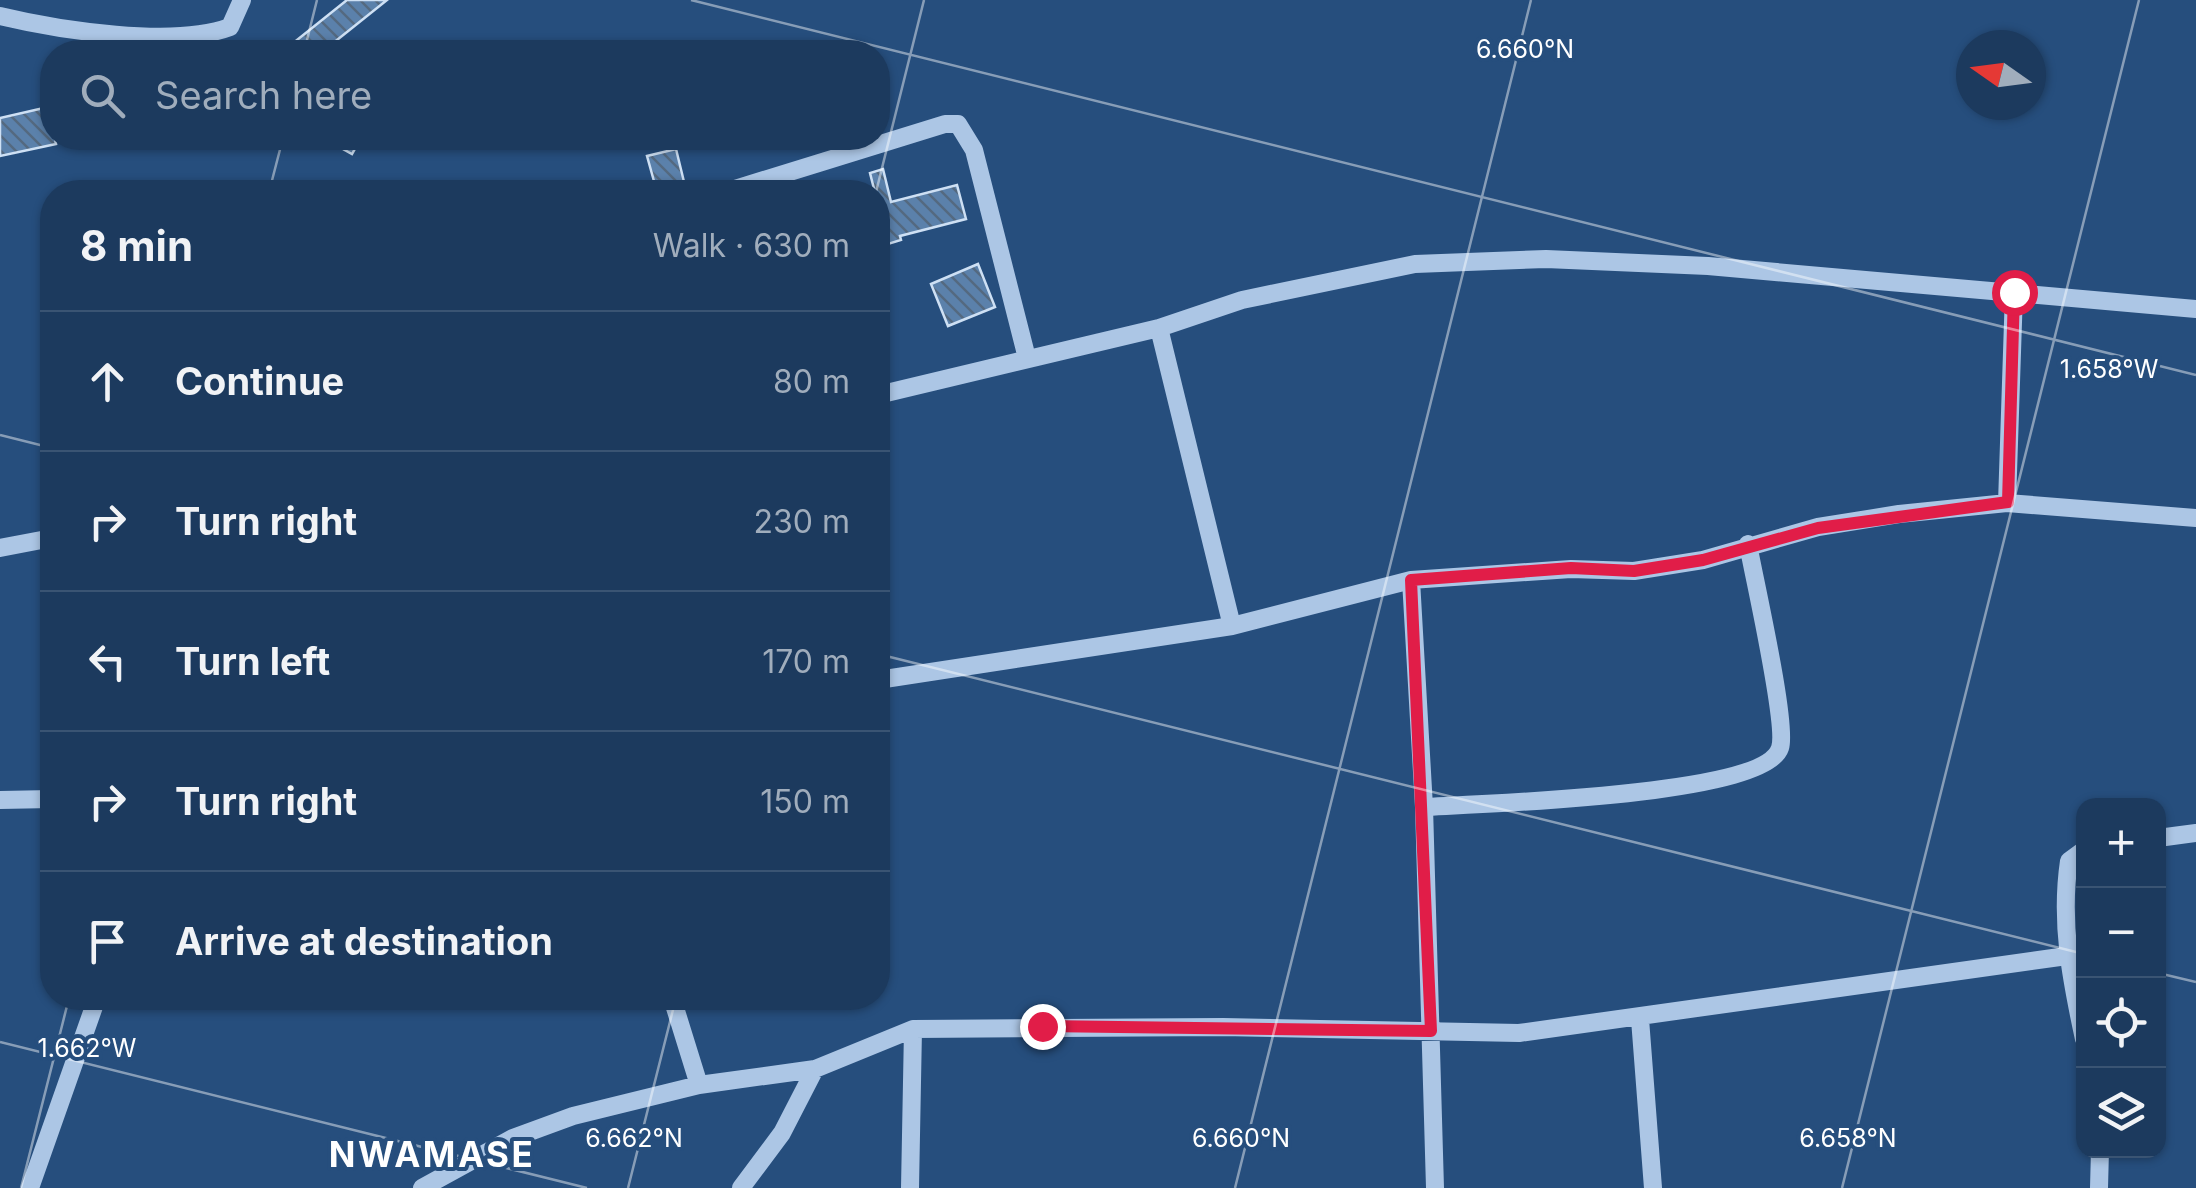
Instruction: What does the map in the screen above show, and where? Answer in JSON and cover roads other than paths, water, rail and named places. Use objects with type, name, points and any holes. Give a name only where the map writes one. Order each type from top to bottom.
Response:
[{"type":"street","points":[[0,16],[48,28],[202,38],[230,28],[242,0]]},
{"type":"street","points":[[890,142],[958,124],[974,150],[1027,358]]},
{"type":"street","points":[[764,180],[863,150]]},
{"type":"street","points":[[890,392],[1158,328],[1242,300],[1415,264],[1527,260],[1822,274],[2196,309]]},
{"type":"street","points":[[2008,502],[2014,292]]},
{"type":"street","points":[[1158,328],[1232,626]]},
{"type":"street","points":[[890,678],[1232,626],[1411,580],[1571,568],[1634,571],[1703,560],[1748,544],[1899,514],[2008,502],[2196,518]]},
{"type":"street","points":[[0,548],[40,540]]},
{"type":"street","points":[[1424,807],[1650,792],[1736,774],[1772,761],[1781,746],[1778,710],[1748,544]]},
{"type":"street","points":[[1411,580],[1424,807],[1435,1188]]},
{"type":"street","points":[[0,800],[40,799]]},
{"type":"street","points":[[2166,837],[2196,833]]},
{"type":"street","points":[[2076,856],[2069,861],[2067,874],[2066,956],[2076,1002]]},
{"type":"street","points":[[422,1188],[528,1133],[573,1116],[698,1085],[815,1070],[914,1029],[1519,1032],[1640,1019],[1912,974],[2066,956]]},
{"type":"street","points":[[30,1188],[93,1010]]},
{"type":"street","points":[[676,1010],[698,1085]]},
{"type":"street","points":[[1640,1019],[1653,1188]]},
{"type":"street","points":[[910,1188],[914,1029]]},
{"type":"street","points":[[741,1188],[782,1133],[815,1070]]},
{"type":"street","points":[[2098,1188],[2100,1158]]},
{"type":"district","name":"NWAMASE","points":[[432,1154]]}]
